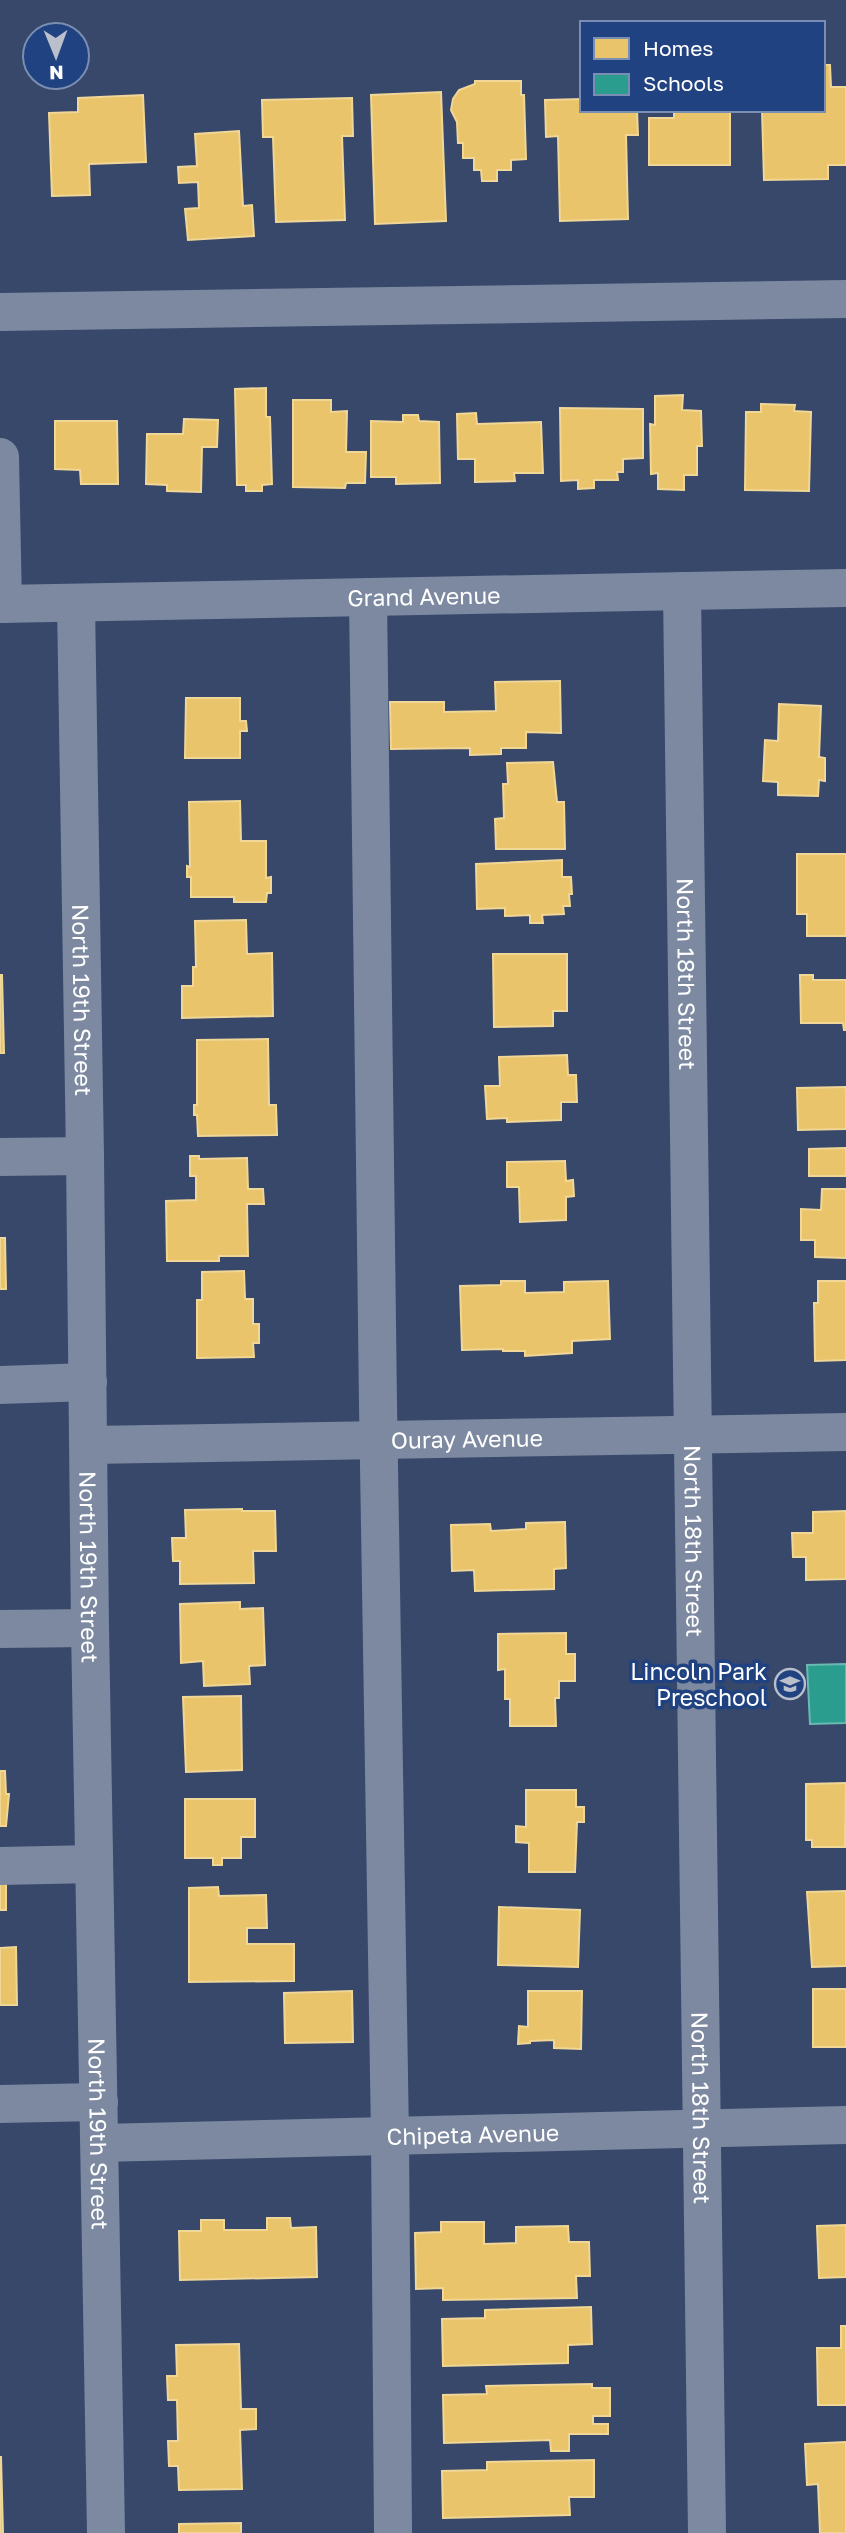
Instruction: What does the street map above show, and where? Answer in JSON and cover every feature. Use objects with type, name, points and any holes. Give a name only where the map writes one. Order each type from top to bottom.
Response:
[{"type":"street","points":[[0,312],[846,299]]},
{"type":"street","points":[[0,457],[1,604]]},
{"type":"street","name":"Grand Avenue","points":[[1,604],[846,588]]},
{"type":"street","name":"North 18th Street","points":[[682,591],[707,2533]]},
{"type":"street","points":[[368,597],[390,2136],[393,2533]]},
{"type":"street","name":"North 19th Street","points":[[76,603],[106,2533]]},
{"type":"street","points":[[0,1157],[85,1156]]},
{"type":"street","points":[[0,1385],[88,1382]]},
{"type":"street","name":"Ouray Avenue","points":[[89,1445],[846,1432]]},
{"type":"street","points":[[0,1629],[90,1628]]},
{"type":"street","points":[[0,1866],[94,1864]]},
{"type":"street","points":[[0,2104],[99,2102]]},
{"type":"street","name":"Chipeta Avenue","points":[[100,2143],[846,2125]]},
{"type":"building: Homes","points":[[825,65],[830,65],[831,87],[846,87],[846,165],[828,165],[828,179],[764,180],[762,112],[825,112]]},
{"type":"building: Homes","points":[[475,81],[521,81],[526,159],[511,160],[511,170],[497,170],[497,181],[482,181],[481,170],[474,170],[474,158],[463,158],[463,143],[458,143],[457,122],[451,110],[453,99],[459,90],[475,84]]},
{"type":"building: Homes","points":[[441,92],[446,221],[375,224],[371,95]]},
{"type":"building: Homes","points":[[143,95],[146,162],[89,164],[90,195],[52,196],[49,113],[78,112],[78,98]]},
{"type":"building: Homes","points":[[352,98],[353,136],[342,136],[345,220],[276,222],[273,137],[263,137],[262,100]]},
{"type":"building: Homes","points":[[580,99],[580,112],[637,112],[638,135],[626,135],[628,219],[560,221],[558,136],[546,137],[545,100]]},
{"type":"building: Homes","points":[[674,112],[730,112],[730,165],[649,165],[649,118],[674,118]]},
{"type":"building: Homes","points":[[239,131],[243,206],[252,205],[254,236],[188,240],[185,209],[199,208],[198,182],[179,183],[178,167],[197,166],[195,134]]},
{"type":"building: Homes","points":[[266,388],[266,417],[270,417],[272,484],[262,485],[262,491],[246,491],[246,485],[237,485],[235,389]]},
{"type":"building: Homes","points":[[683,395],[682,410],[701,411],[702,446],[697,446],[697,475],[684,475],[684,490],[658,489],[658,473],[651,474],[650,424],[655,425],[655,396]]},
{"type":"building: Homes","points":[[293,400],[331,400],[331,412],[347,411],[346,452],[366,452],[365,483],[346,483],[345,488],[293,487]]},
{"type":"building: Homes","points":[[761,404],[795,405],[794,411],[811,412],[809,491],[745,490],[746,412],[761,412]]},
{"type":"building: Homes","points":[[560,408],[643,409],[643,458],[623,459],[623,472],[617,472],[618,480],[594,480],[594,488],[578,489],[578,480],[561,481]]},
{"type":"building: Homes","points":[[476,413],[477,424],[541,422],[543,473],[514,473],[515,481],[475,482],[475,459],[458,459],[457,414]]},
{"type":"building: Homes","points":[[403,415],[418,415],[419,421],[439,422],[440,483],[396,484],[396,477],[371,477],[371,421],[403,422]]},
{"type":"building: Homes","points":[[184,419],[218,420],[217,447],[202,447],[201,492],[167,491],[167,485],[146,484],[147,434],[183,434]]},
{"type":"building: Homes","points":[[55,421],[117,421],[118,484],[81,484],[80,470],[55,469]]},
{"type":"building: Homes","points":[[560,681],[561,733],[526,732],[526,748],[501,748],[501,754],[470,755],[470,748],[391,749],[390,702],[444,702],[444,712],[496,711],[495,682]]},
{"type":"building: Homes","points":[[186,698],[240,698],[240,721],[246,721],[247,731],[240,731],[240,758],[185,758]]},
{"type":"building: Homes","points":[[779,704],[821,706],[819,757],[825,758],[825,781],[819,780],[818,796],[778,795],[778,782],[763,781],[765,740],[778,741]]},
{"type":"building: Homes","points":[[553,762],[557,802],[564,802],[565,849],[496,849],[495,819],[504,818],[503,784],[508,784],[507,763]]},
{"type":"building: Homes","points":[[240,801],[241,841],[266,841],[266,878],[271,877],[271,893],[267,893],[266,902],[234,902],[234,897],[191,897],[191,877],[187,877],[187,866],[190,867],[189,802]]},
{"type":"building: Homes","points":[[797,854],[846,854],[846,936],[807,936],[807,914],[797,914]]},
{"type":"building: Homes","points":[[562,860],[562,877],[571,877],[572,894],[569,894],[570,906],[563,906],[564,914],[542,915],[543,923],[530,923],[530,915],[505,916],[505,908],[477,909],[476,864]]},
{"type":"building: Homes","points":[[246,920],[247,954],[272,953],[273,1016],[182,1018],[182,986],[193,986],[193,967],[196,967],[195,921]]},
{"type":"building: Homes","points":[[493,954],[567,954],[567,1011],[553,1011],[553,1026],[494,1027]]},
{"type":"building: Homes","points":[[2,975],[4,1053],[0,1053]]},
{"type":"building: Homes","points":[[800,975],[813,975],[813,980],[846,980],[846,1030],[843,1023],[801,1023]]},
{"type":"building: Homes","points":[[268,1039],[269,1105],[276,1105],[277,1135],[198,1136],[197,1115],[194,1115],[194,1105],[197,1105],[197,1040]]},
{"type":"building: Homes","points":[[567,1055],[568,1075],[576,1075],[577,1102],[561,1102],[561,1120],[507,1122],[507,1118],[487,1119],[485,1086],[500,1086],[499,1057]]},
{"type":"building: Homes","points":[[846,1087],[846,1129],[798,1130],[797,1088]]},
{"type":"building: Homes","points":[[846,1148],[846,1176],[809,1176],[809,1149]]},
{"type":"building: Homes","points":[[190,1156],[199,1156],[199,1159],[247,1158],[248,1189],[263,1189],[264,1204],[247,1204],[248,1256],[219,1256],[219,1261],[167,1261],[166,1201],[196,1200],[196,1176],[190,1176]]},
{"type":"building: Homes","points":[[565,1161],[566,1181],[573,1180],[574,1196],[566,1197],[566,1220],[520,1222],[519,1187],[507,1187],[507,1162]]},
{"type":"building: Homes","points":[[822,1189],[846,1189],[846,1258],[815,1257],[815,1240],[801,1240],[801,1209],[821,1210]]},
{"type":"building: Homes","points":[[0,1238],[5,1238],[6,1289],[0,1289]]},
{"type":"building: Homes","points":[[244,1271],[245,1299],[253,1299],[253,1324],[259,1324],[259,1343],[253,1343],[254,1357],[197,1358],[197,1300],[202,1300],[202,1272]]},
{"type":"building: Homes","points":[[501,1281],[525,1281],[525,1293],[564,1292],[564,1282],[608,1281],[610,1339],[572,1341],[572,1353],[525,1356],[525,1351],[462,1350],[460,1286],[501,1285]]},
{"type":"building: Homes","points":[[818,1281],[846,1281],[846,1360],[815,1361],[814,1303],[818,1303]]},
{"type":"building: Homes","points":[[185,1510],[275,1511],[276,1551],[253,1551],[254,1583],[180,1584],[180,1561],[173,1561],[172,1538],[186,1538]]},
{"type":"building: Homes","points":[[846,1511],[846,1579],[806,1580],[806,1557],[793,1557],[792,1533],[813,1533],[813,1512]]},
{"type":"building: Homes","points":[[565,1522],[566,1568],[554,1569],[554,1589],[475,1591],[474,1570],[452,1571],[451,1525],[490,1524],[491,1531],[526,1529],[526,1523]]},
{"type":"building: Homes","points":[[240,1602],[240,1609],[263,1608],[265,1665],[249,1666],[250,1684],[204,1686],[203,1661],[181,1663],[180,1604]]},
{"type":"building: Homes","points":[[566,1633],[566,1654],[575,1654],[575,1681],[559,1681],[559,1698],[555,1698],[556,1726],[510,1726],[510,1699],[505,1699],[505,1669],[498,1670],[498,1634]]},
{"type":"building: Homes","points":[[241,1696],[242,1770],[186,1772],[183,1697]]},
{"type":"building: Homes","points":[[0,1771],[5,1771],[6,1794],[9,1794],[6,1826],[0,1826]]},
{"type":"building: Homes","points":[[846,1783],[845,1847],[812,1847],[812,1840],[806,1840],[806,1784]]},
{"type":"building: Homes","points":[[526,1790],[576,1790],[576,1807],[584,1807],[584,1822],[577,1822],[575,1872],[529,1872],[529,1843],[516,1842],[516,1826],[526,1827]]},
{"type":"building: Homes","points":[[185,1799],[255,1799],[255,1837],[241,1837],[241,1858],[222,1858],[222,1865],[213,1865],[213,1858],[185,1858]]},
{"type":"building: Homes","points":[[0,1880],[6,1880],[6,1910],[0,1910]]},
{"type":"building: Homes","points":[[218,1887],[219,1896],[266,1895],[267,1928],[247,1928],[247,1944],[294,1944],[294,1981],[189,1982],[189,1888]]},
{"type":"building: Homes","points":[[846,1891],[846,1966],[812,1967],[807,1892]]},
{"type":"building: Homes","points":[[499,1907],[580,1910],[578,1967],[498,1965]]},
{"type":"building: Homes","points":[[16,1947],[17,2005],[0,2005],[0,1948]]},
{"type":"building: Homes","points":[[813,1989],[846,1989],[846,2047],[813,2047]]},
{"type":"building: Homes","points":[[352,1991],[353,2042],[285,2043],[284,1993]]},
{"type":"building: Homes","points":[[528,1991],[582,1991],[581,2049],[554,2048],[554,2040],[518,2044],[519,2026],[528,2027]]},
{"type":"building: Homes","points":[[267,2218],[290,2218],[291,2228],[316,2227],[317,2277],[180,2280],[179,2231],[201,2231],[201,2220],[224,2220],[224,2230],[267,2230]]},
{"type":"building: Homes","points":[[441,2222],[484,2222],[484,2244],[516,2243],[516,2227],[568,2226],[569,2242],[589,2242],[590,2276],[576,2276],[577,2298],[443,2300],[443,2288],[416,2289],[415,2233],[441,2232]]},
{"type":"building: Homes","points":[[846,2225],[846,2277],[819,2278],[817,2226]]},
{"type":"building: Homes","points":[[591,2307],[592,2344],[568,2345],[568,2363],[443,2366],[442,2319],[485,2318],[485,2310]]},
{"type":"building: Homes","points":[[841,2326],[846,2326],[846,2405],[818,2405],[817,2348],[841,2348]]},
{"type":"building: Homes","points":[[239,2344],[241,2409],[256,2409],[256,2429],[240,2430],[242,2489],[179,2490],[178,2466],[169,2466],[168,2441],[178,2441],[177,2400],[168,2400],[167,2376],[177,2376],[176,2345]]},
{"type":"building: Homes","points":[[592,2384],[592,2388],[610,2388],[610,2416],[593,2416],[593,2424],[608,2424],[608,2434],[569,2434],[569,2451],[551,2451],[550,2440],[444,2443],[443,2395],[487,2394],[486,2386]]},
{"type":"building: Homes","points":[[846,2442],[846,2533],[820,2533],[818,2484],[807,2485],[805,2444]]},
{"type":"building: Homes","points":[[1,2457],[3,2533],[0,2533]]},
{"type":"building: Homes","points":[[594,2460],[594,2497],[569,2497],[570,2515],[443,2518],[442,2471],[487,2470],[487,2462]]},
{"type":"building: Homes","points":[[241,2523],[241,2533],[179,2533],[179,2524]]},
{"type":"building: Schools","points":[[846,1664],[846,1723],[810,1724],[807,1665]]},
{"type":"place","name":"Lincoln Park Preschool","points":[[790,1684]]}]
